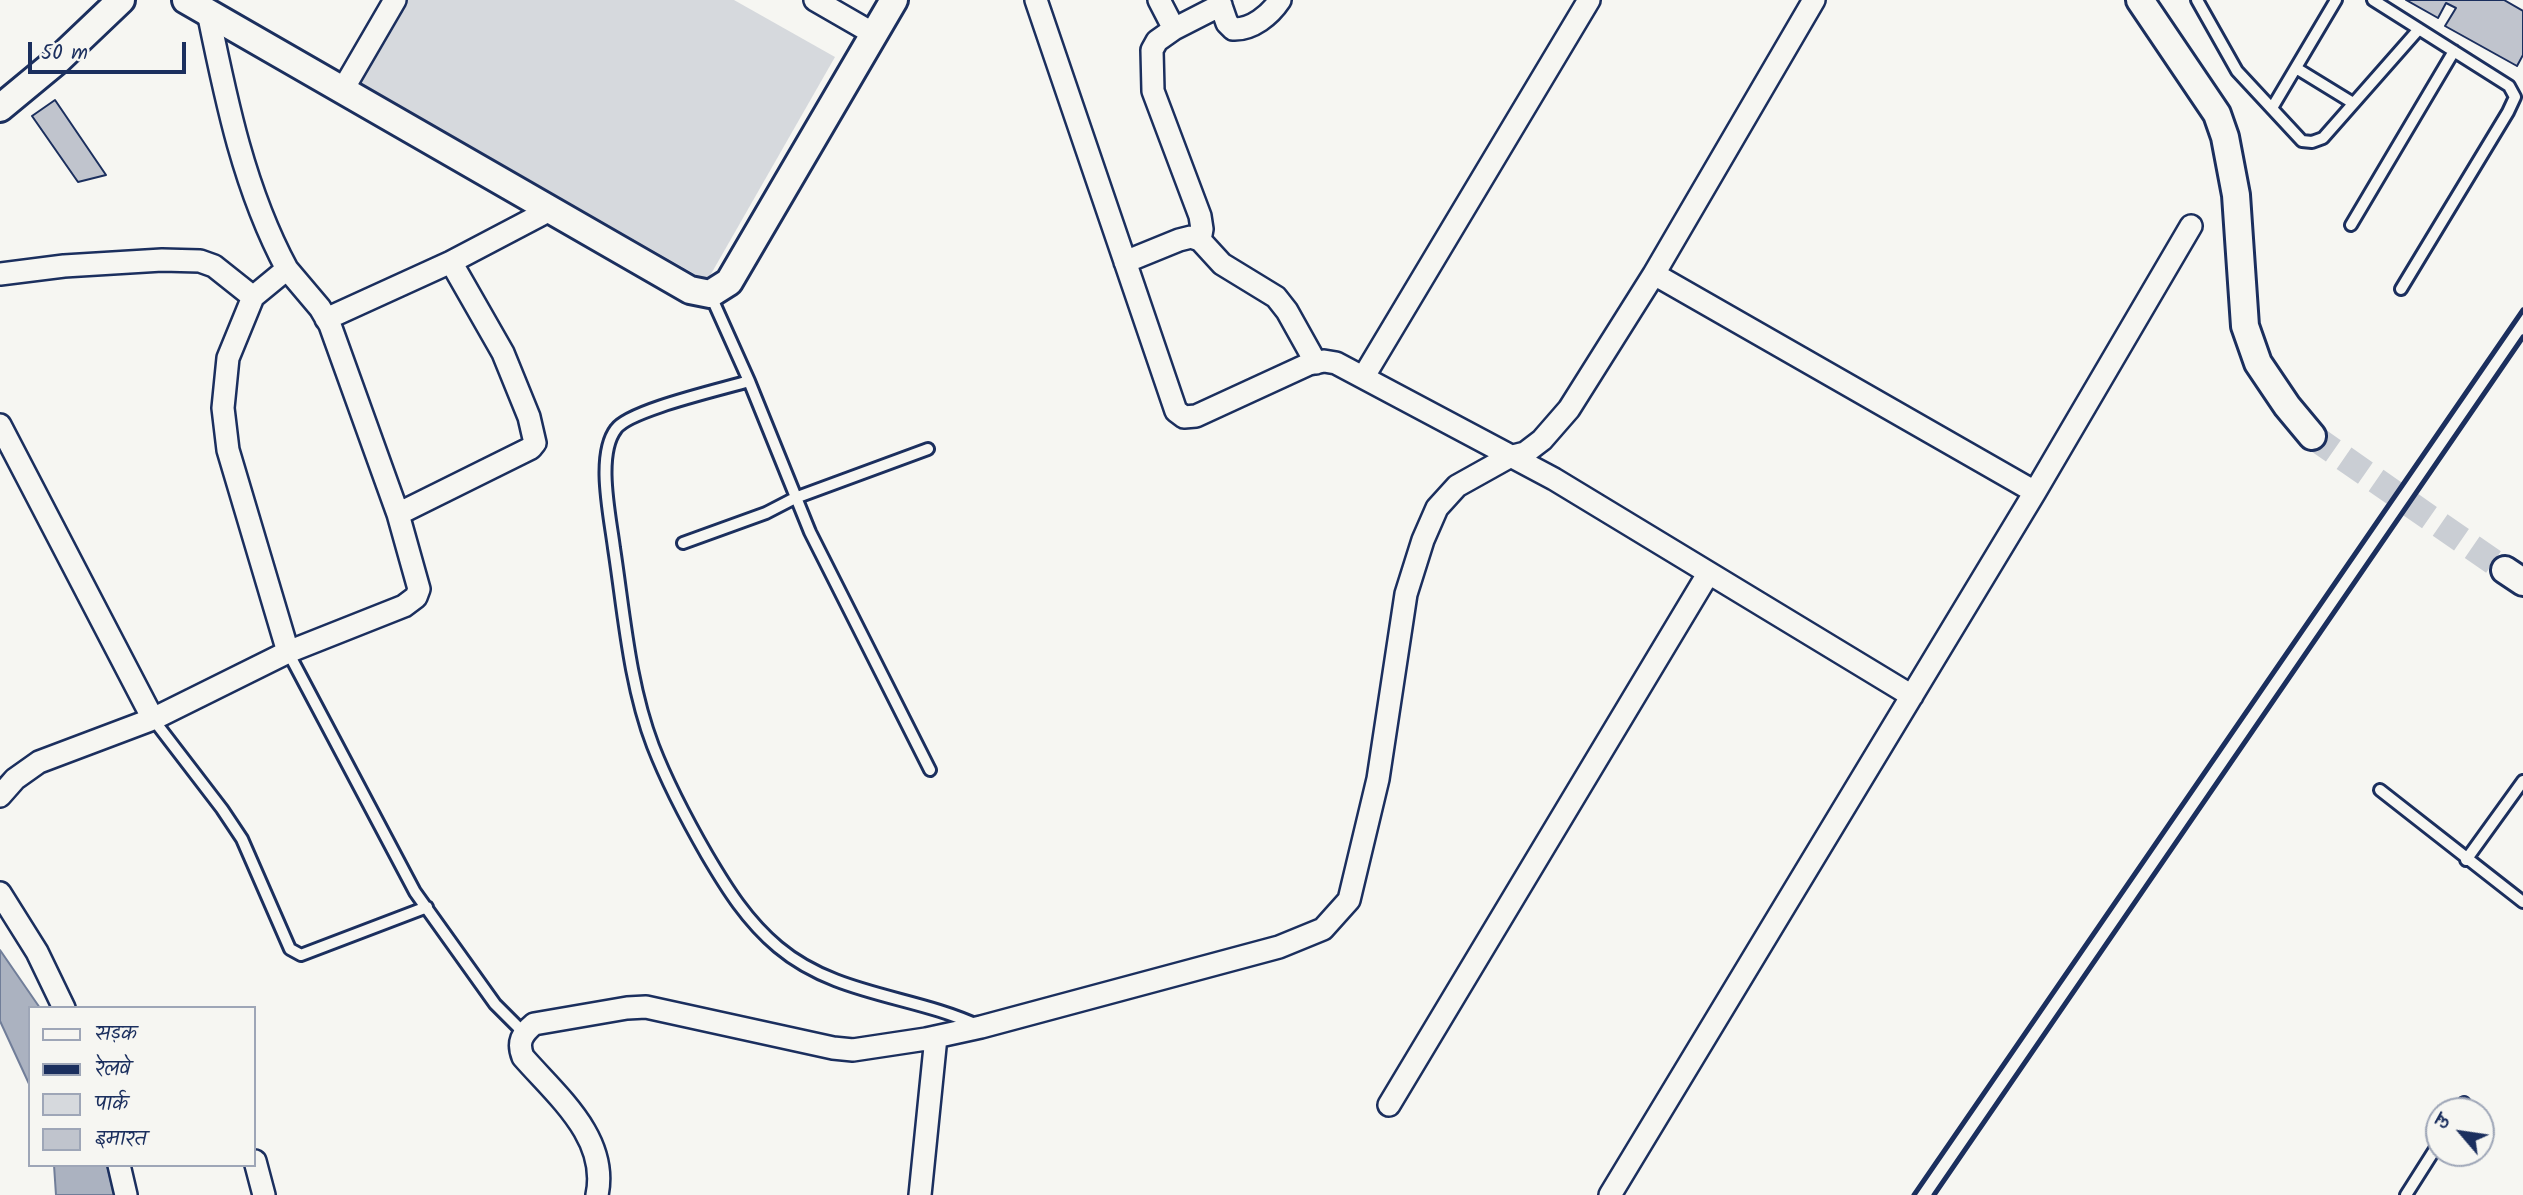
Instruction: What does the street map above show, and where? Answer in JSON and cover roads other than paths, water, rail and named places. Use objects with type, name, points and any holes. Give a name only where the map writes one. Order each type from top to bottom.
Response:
[{"type":"street","points":[[0,108],[58,60],[121,0]]},
{"type":"street","points":[[342,91],[395,0]]},
{"type":"street","points":[[815,0],[874,34]]},
{"type":"street","points":[[197,6],[690,290],[710,294],[729,282],[894,0]]},
{"type":"street","points":[[1036,0],[1176,411],[1184,417],[1196,416],[1316,363],[1336,363],[1554,479],[1912,696]]},
{"type":"street","points":[[1159,0],[1174,29]]},
{"type":"street","points":[[1200,240],[1200,216],[1153,91],[1152,50],[1157,41],[1174,29],[1220,3],[1227,23],[1233,29],[1239,30],[1263,20],[1280,0]]},
{"type":"street","points":[[1364,376],[1589,0]]},
{"type":"street","points":[[597,1195],[600,1183],[598,1162],[586,1130],[523,1057],[519,1047],[523,1032],[534,1024],[646,1007],[847,1050],[936,1037],[981,1027],[1279,947],[1323,929],[1349,900],[1378,779],[1406,594],[1423,540],[1437,508],[1457,486],[1509,457],[1525,453],[1542,440],[1569,409],[1654,274],[1814,0]]},
{"type":"street","points":[[2140,0],[2217,114],[2225,137],[2236,195],[2245,326],[2258,363],[2287,406],[2312,436]]},
{"type":"street","points":[[0,796],[15,779],[39,762],[153,719],[288,652],[404,606],[416,597],[419,589],[398,514],[326,319],[287,269],[267,231],[232,126],[197,6]]},
{"type":"street","points":[[326,319],[451,262],[550,210]]},
{"type":"street","points":[[1610,1195],[2035,492],[2191,226]]},
{"type":"street","points":[[1125,261],[1179,240],[1191,237],[1200,240],[1222,264],[1276,297],[1287,311],[1316,363]]},
{"type":"street","points":[[0,274],[64,266],[162,260],[200,261],[214,266],[253,297]]},
{"type":"street","points":[[398,514],[531,448],[535,443],[529,417],[503,353],[451,262]]},
{"type":"street","points":[[287,269],[253,297],[229,358],[223,408],[228,450],[288,652]]},
{"type":"street","points":[[1654,274],[2035,492]]},
{"type":"street","points":[[0,425],[153,719]]},
{"type":"street","points":[[1389,1105],[1708,574]]},
{"type":"street","points":[[0,893],[37,952],[63,1006]]},
{"type":"street","points":[[920,1195],[936,1037]]},
{"type":"street","points":[[256,1165],[264,1195]]},
{"type":"street","points":[[120,1167],[127,1195]]},
{"type":"lane","points":[[2197,0],[2237,71],[2302,141],[2312,142],[2323,138],[2419,29]]},
{"type":"lane","points":[[2272,108],[2336,0]]},
{"type":"lane","points":[[2373,0],[2509,86],[2515,97]]},
{"type":"lane","points":[[2351,225],[2454,51]]},
{"type":"lane","points":[[2296,68],[2353,103]]},
{"type":"lane","points":[[2401,289],[2523,85]]},
{"type":"lane","points":[[710,294],[749,381],[810,532],[930,770]]},
{"type":"lane","points":[[749,381],[637,414],[617,426],[607,444],[608,509],[638,690],[653,745],[698,840],[732,897],[777,947],[828,978],[958,1016],[981,1027]]},
{"type":"lane","points":[[683,543],[766,513],[795,498],[928,450]]},
{"type":"lane","points":[[288,652],[415,892],[495,1004],[523,1032]]},
{"type":"lane","points":[[153,719],[242,839],[290,949],[301,956],[427,908]]},
{"type":"lane","points":[[2466,860],[2523,781]]},
{"type":"lane","points":[[2380,790],[2523,902]]},
{"type":"lane","points":[[2406,1195],[2425,1165]]},
{"type":"tunnel","points":[[2312,436],[2505,570]]},
{"type":"railway","points":[[1914,1195],[2523,310]]},
{"type":"railway","points":[[1934,1195],[2523,337]]}]
